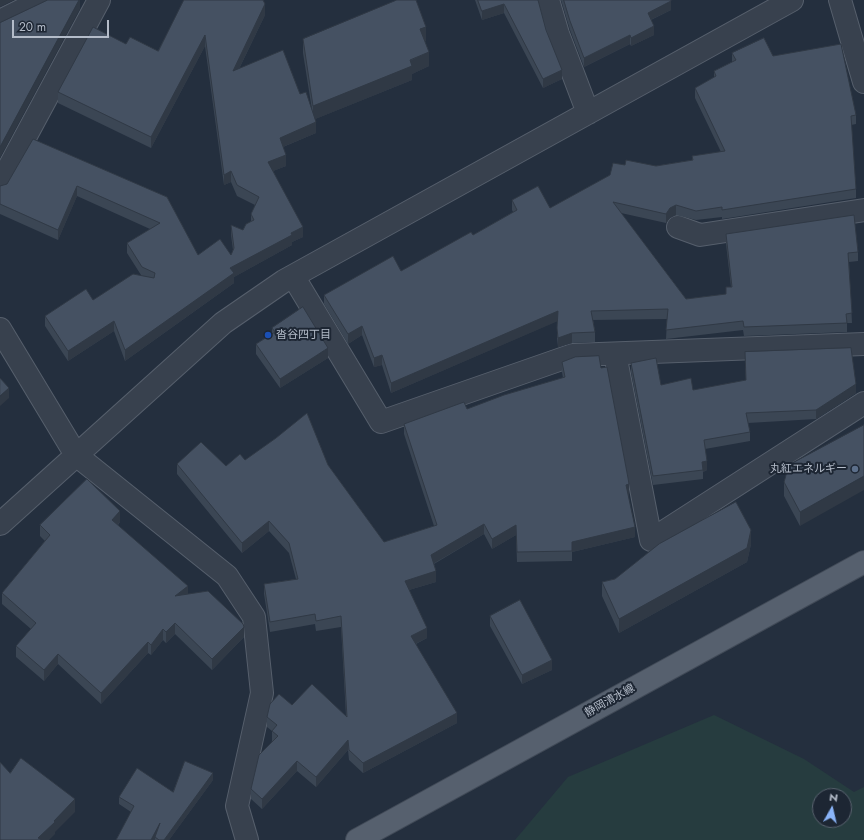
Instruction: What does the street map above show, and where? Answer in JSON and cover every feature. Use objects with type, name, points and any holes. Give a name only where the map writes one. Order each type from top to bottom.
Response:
[{"type":"main road","name":"静岡清水線","points":[[357,840],[864,562]]},
{"type":"street","points":[[0,21],[42,0]]},
{"type":"street","points":[[0,184],[100,0]]},
{"type":"street","points":[[548,0],[558,34],[588,113]]},
{"type":"street","points":[[0,524],[223,323],[293,276],[792,0]]},
{"type":"street","points":[[840,0],[864,82]]},
{"type":"street","points":[[678,227],[700,235],[864,210]]},
{"type":"street","points":[[293,276],[381,422],[573,355],[864,344]]},
{"type":"street","points":[[0,329],[76,455],[227,576],[254,617],[262,693],[237,806],[247,840]]},
{"type":"street","points":[[615,354],[651,540],[864,403]]},
{"type":"green space","points":[[714,715],[804,759],[848,788],[812,788],[812,828],[852,828],[852,791],[854,792],[864,787],[864,840],[515,840],[568,777]]},
{"type":"building","points":[[48,0],[79,0],[0,147],[0,23]]},
{"type":"building","points":[[184,0],[263,0],[265,4],[233,71],[283,50],[300,94],[306,92],[316,122],[280,138],[286,155],[268,162],[303,227],[291,233],[292,235],[230,268],[234,273],[125,350],[114,321],[68,351],[45,316],[86,289],[93,300],[133,274],[154,278],[155,273],[142,267],[127,243],[160,223],[77,186],[58,230],[0,204],[0,186],[7,184],[33,139],[167,197],[198,255],[220,239],[231,255],[234,248],[231,225],[243,230],[246,224],[254,220],[251,214],[259,197],[237,185],[231,171],[224,175],[205,35],[151,137],[58,92],[93,27],[126,44],[130,37],[158,51]]},
{"type":"building","points":[[397,0],[416,0],[426,27],[420,29],[429,52],[410,60],[412,66],[313,106],[303,39]]},
{"type":"building","points":[[478,0],[538,0],[546,30],[562,70],[543,79],[504,4],[482,11]]},
{"type":"building","points":[[564,0],[671,1],[648,13],[654,26],[631,38],[630,35],[584,58]]},
{"type":"building","points":[[764,38],[773,56],[841,44],[856,115],[851,116],[856,189],[722,210],[722,207],[696,211],[676,205],[670,208],[666,214],[613,202],[686,299],[726,294],[726,287],[732,287],[726,234],[854,215],[858,252],[848,253],[852,313],[846,314],[847,323],[744,327],[743,321],[666,330],[668,309],[591,311],[595,332],[572,333],[558,338],[558,311],[391,383],[382,355],[374,358],[362,326],[348,334],[324,295],[393,256],[401,271],[471,232],[473,235],[517,210],[512,200],[538,186],[550,208],[610,175],[613,163],[625,165],[626,160],[656,166],[693,160],[692,156],[725,151],[695,88],[716,76],[714,71],[736,60],[732,53]]},
{"type":"building","points":[[303,307],[328,348],[280,379],[256,344],[275,332],[272,328]]},
{"type":"building","points":[[851,348],[856,384],[816,410],[746,413],[750,432],[704,440],[707,461],[702,462],[703,470],[653,476],[631,363],[656,358],[661,385],[691,378],[693,390],[746,380],[745,352]]},
{"type":"building","points":[[599,356],[601,368],[607,367],[629,484],[626,485],[635,527],[572,542],[572,551],[517,552],[516,525],[492,539],[484,524],[431,555],[436,571],[405,581],[427,628],[411,636],[457,713],[363,763],[349,750],[348,740],[316,777],[297,761],[262,799],[251,789],[259,755],[278,736],[272,731],[277,725],[267,717],[270,704],[279,694],[292,705],[312,684],[347,717],[341,616],[316,621],[315,614],[270,622],[264,584],[298,579],[289,543],[269,521],[242,543],[177,464],[201,442],[226,466],[240,454],[245,460],[307,413],[328,465],[384,542],[437,525],[404,424],[464,402],[467,409],[504,395],[565,377],[562,362],[575,357]]},
{"type":"building","points":[[0,378],[9,388],[0,396]]},
{"type":"building","points":[[864,425],[864,476],[800,512],[784,482],[789,465]]},
{"type":"building","points":[[87,479],[120,511],[112,520],[188,586],[175,596],[208,591],[243,624],[244,627],[212,659],[175,623],[166,632],[163,629],[151,645],[148,642],[101,693],[58,654],[44,670],[16,646],[36,623],[2,593],[50,535],[40,525]]},
{"type":"building","points":[[736,502],[751,530],[747,548],[619,619],[602,582],[615,579],[659,544]]},
{"type":"building","points":[[520,600],[552,660],[522,675],[490,616]]},
{"type":"building","points":[[21,758],[75,799],[54,821],[55,822],[38,838],[42,840],[0,840],[0,762],[10,773]]},
{"type":"building","points":[[185,761],[213,773],[164,840],[159,840],[155,837],[160,823],[151,840],[116,840],[134,806],[119,797],[137,768],[173,792]]},
{"type":"place","name":"沓谷四丁目","points":[[268,335]]},
{"type":"place","name":"丸紅エネルギー","points":[[855,469]]}]
